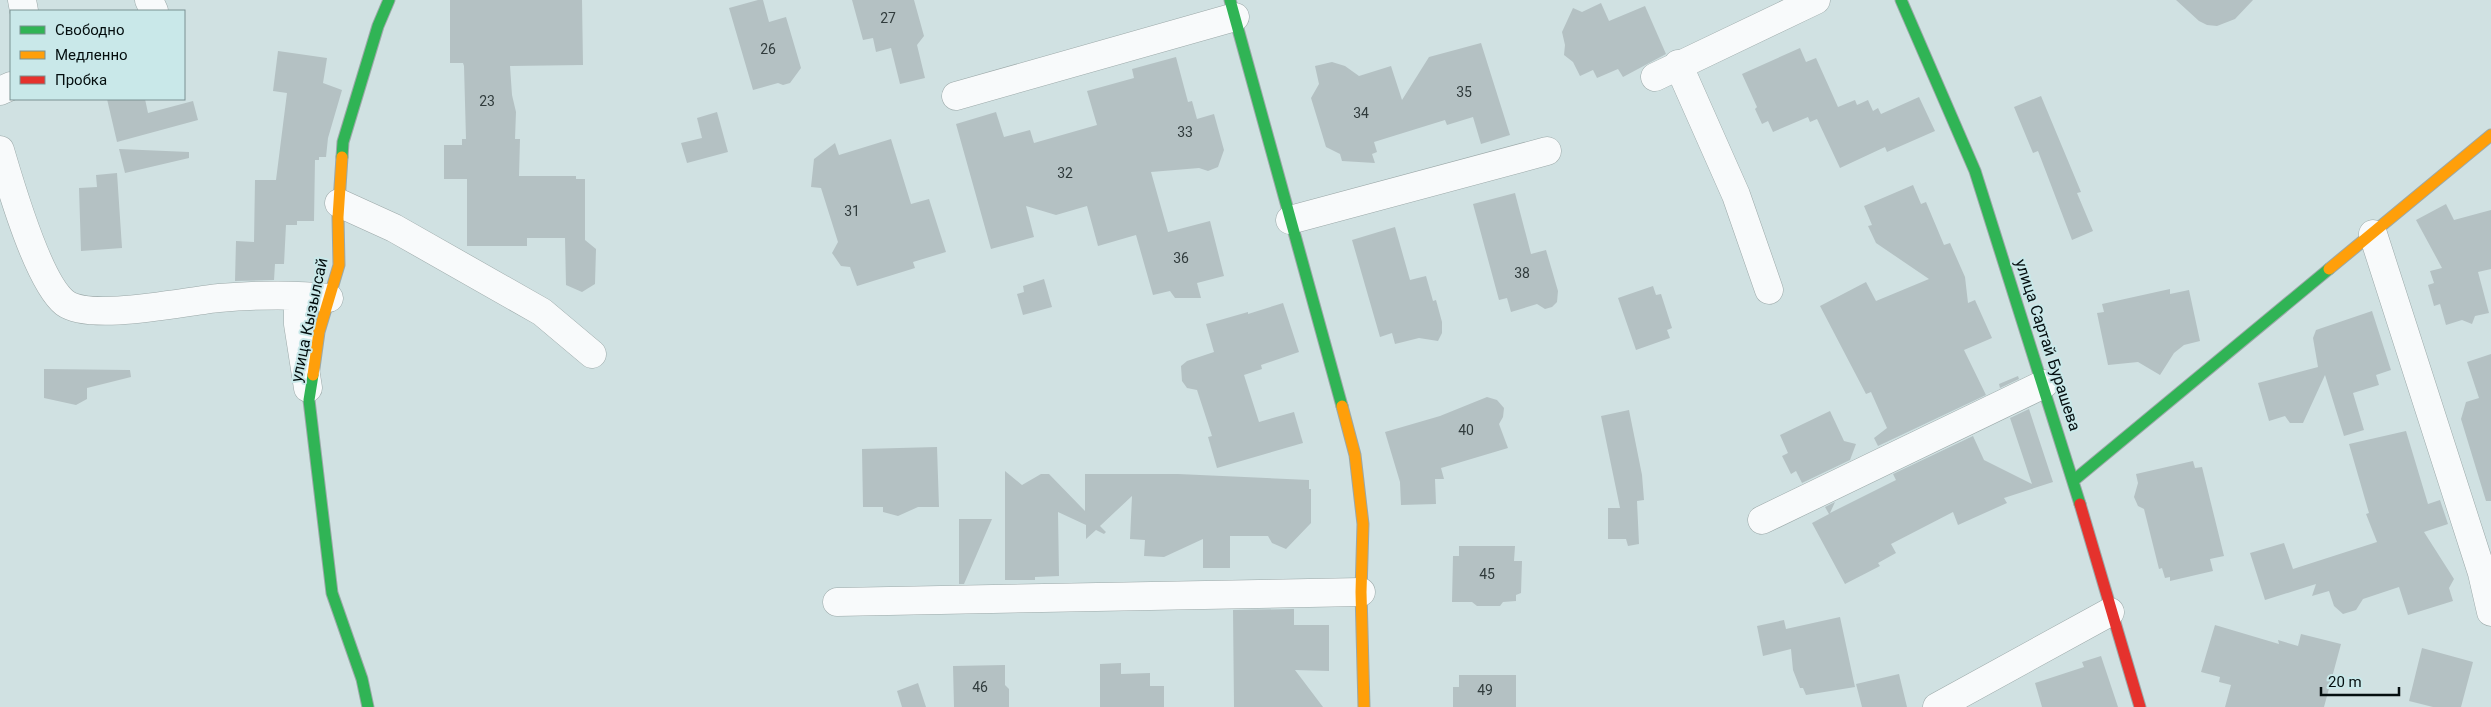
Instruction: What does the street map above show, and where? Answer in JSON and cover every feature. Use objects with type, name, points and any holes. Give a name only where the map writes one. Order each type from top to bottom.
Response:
[{"type":"street","name":"улица Кызылсай","points":[[368,707],[362,679],[332,593],[310,397],[319,332],[339,265],[339,203],[343,142],[378,26],[389,0]]},
{"type":"street","points":[[1769,290],[1736,195],[1666,71],[1816,0]]},
{"type":"street","name":"улица Сартай Бурашева","points":[[1901,0],[1975,171],[2074,481],[2110,612],[2129,664],[2140,707]]},
{"type":"street","points":[[956,96],[1232,9],[1354,455],[1363,524],[1364,707]]},
{"type":"street","points":[[2074,481],[2491,135]]},
{"type":"street","points":[[0,150],[20,218],[51,286],[66,304],[94,311],[129,310],[219,298],[298,296],[329,298]]},
{"type":"street","points":[[1290,220],[1547,151]]},
{"type":"street","points":[[339,203],[394,228],[542,312],[592,354]]},
{"type":"street","points":[[2373,234],[2482,573],[2491,612]]},
{"type":"street","points":[[298,296],[298,324],[310,397]]},
{"type":"street","points":[[1762,520],[2044,384]]},
{"type":"street","points":[[837,602],[1362,592]]},
{"type":"street","points":[[1937,707],[2110,612]]},
{"type":"building","points":[[450,0],[582,0],[583,65],[510,66],[512,95],[516,112],[515,139],[520,139],[519,176],[576,176],[576,179],[585,179],[585,240],[596,249],[595,284],[582,292],[566,285],[565,238],[527,238],[527,246],[467,246],[467,179],[444,179],[444,145],[462,145],[462,139],[466,139],[464,66],[463,63],[450,63]]},
{"type":"building","points":[[763,0],[769,22],[786,17],[801,68],[790,83],[783,85],[778,83],[753,90],[729,8]]},
{"type":"building","points":[[852,0],[914,0],[924,36],[917,45],[925,78],[900,84],[891,48],[876,52],[873,38],[863,40]]},
{"type":"building","points":[[2176,0],[2253,0],[2235,19],[2217,26],[2207,25],[2199,21]]},
{"type":"building","points":[[1601,3],[1609,21],[1645,6],[1666,54],[1623,77],[1618,69],[1597,78],[1593,70],[1580,76],[1573,62],[1564,55],[1565,45],[1562,32],[1573,8],[1582,12]]},
{"type":"building","points":[[1481,43],[1510,135],[1481,144],[1473,117],[1447,125],[1445,120],[1374,142],[1377,152],[1372,154],[1375,163],[1342,161],[1340,154],[1326,147],[1311,98],[1319,84],[1315,66],[1332,62],[1345,66],[1359,76],[1391,66],[1402,100],[1429,57]]},
{"type":"building","points":[[1800,48],[1806,62],[1816,58],[1838,107],[1855,100],[1857,105],[1868,100],[1873,111],[1878,108],[1881,114],[1919,97],[1935,131],[1887,152],[1885,147],[1840,168],[1817,119],[1810,122],[1808,117],[1773,132],[1768,121],[1762,124],[1755,109],[1757,107],[1742,74]]},
{"type":"building","points":[[278,51],[327,58],[323,83],[342,90],[328,138],[326,157],[319,157],[319,160],[315,160],[314,221],[297,221],[297,225],[286,225],[284,264],[275,264],[274,280],[235,281],[236,241],[254,242],[255,180],[276,180],[287,93],[273,91]]},
{"type":"building","points":[[1176,57],[1188,102],[1192,101],[1197,119],[1214,114],[1224,150],[1218,167],[1208,171],[1199,168],[1151,172],[1168,232],[1210,221],[1224,276],[1197,283],[1201,298],[1175,298],[1170,291],[1153,295],[1136,235],[1098,246],[1087,206],[1056,215],[1026,206],[1034,237],[991,249],[956,124],[996,112],[1004,137],[1030,130],[1034,143],[1097,125],[1087,91],[1134,78],[1132,69]]},
{"type":"building","points":[[2041,96],[2081,192],[2077,193],[2093,231],[2072,240],[2038,151],[2033,153],[2014,107]]},
{"type":"building","points":[[107,100],[145,100],[148,113],[193,101],[198,120],[117,142]]},
{"type":"building","points":[[717,112],[728,152],[687,163],[681,143],[702,138],[697,118]]},
{"type":"building","points":[[891,139],[911,204],[929,199],[946,252],[913,262],[915,268],[857,286],[850,267],[841,266],[832,253],[838,242],[821,188],[811,187],[814,159],[835,143],[839,155]]},
{"type":"building","points":[[119,149],[189,152],[189,158],[125,173]]},
{"type":"building","points":[[117,173],[122,248],[81,251],[79,188],[97,187],[96,175]]},
{"type":"building","points":[[1913,185],[1921,204],[1926,202],[1944,245],[1950,243],[1965,277],[1968,303],[1975,300],[1992,338],[1964,350],[1986,395],[1878,446],[1874,438],[1887,428],[1871,392],[1866,394],[1820,306],[1866,282],[1876,301],[1929,279],[1876,243],[1868,226],[1872,225],[1864,206]]},
{"type":"building","points":[[1515,193],[1531,254],[1546,250],[1558,291],[1557,302],[1552,307],[1545,309],[1537,304],[1511,312],[1507,298],[1499,300],[1473,204]]},
{"type":"building","points":[[2446,204],[2454,220],[2491,210],[2491,269],[2478,272],[2489,313],[2475,316],[2472,324],[2462,320],[2446,325],[2440,304],[2434,306],[2428,285],[2434,283],[2430,271],[2442,268],[2416,220]]},
{"type":"building","points":[[1395,227],[1410,280],[1426,276],[1433,301],[1436,300],[1442,322],[1442,333],[1438,341],[1419,338],[1395,344],[1392,333],[1380,337],[1352,240]]},
{"type":"building","points":[[1044,279],[1052,307],[1023,315],[1017,294],[1024,292],[1023,286]]},
{"type":"building","points":[[1653,286],[1656,295],[1661,294],[1672,328],[1667,330],[1670,338],[1636,350],[1618,298]]},
{"type":"building","points":[[2170,289],[2170,294],[2189,290],[2200,341],[2184,345],[2174,353],[2160,375],[2138,362],[2108,365],[2097,313],[2104,312],[2102,304]]},
{"type":"building","points":[[1283,303],[1299,352],[1261,365],[1262,369],[1244,375],[1259,422],[1294,412],[1303,443],[1217,468],[1208,437],[1212,436],[1197,390],[1187,388],[1182,381],[1181,366],[1187,361],[1214,352],[1206,324]]},
{"type":"building","points":[[2372,311],[2391,370],[2376,375],[2379,385],[2353,393],[2364,430],[2344,436],[2325,375],[2303,423],[2290,423],[2285,416],[2269,421],[2258,383],[2318,367],[2313,338],[2316,330]]},
{"type":"building","points":[[2491,354],[2491,501],[2486,501],[2461,419],[2466,402],[2479,398],[2467,362]]},
{"type":"building","points":[[44,369],[130,370],[131,377],[87,388],[87,399],[76,405],[44,398]]},
{"type":"building","points":[[2018,376],[2019,379],[2000,388],[1999,384]]},
{"type":"building","points":[[1487,397],[1497,400],[1504,408],[1503,417],[1499,424],[1508,448],[1441,468],[1444,479],[1435,479],[1436,504],[1401,505],[1400,482],[1385,432],[1440,416]]},
{"type":"building","points":[[2029,409],[2053,482],[2004,498],[2007,503],[1958,525],[1953,512],[1891,544],[1896,553],[1878,563],[1880,566],[1845,584],[1812,523],[1829,514],[1825,507],[1835,502],[1830,513],[1896,480],[1893,474],[1973,436],[1984,460],[2032,484],[2010,418]]},
{"type":"building","points":[[1629,410],[1642,475],[1644,500],[1637,501],[1639,544],[1628,546],[1626,539],[1608,539],[1608,508],[1620,508],[1601,416]]},
{"type":"building","points":[[1830,411],[1844,441],[1856,444],[1850,460],[1802,483],[1796,471],[1791,474],[1782,456],[1788,453],[1780,435]]},
{"type":"building","points":[[2406,431],[2428,504],[2440,500],[2448,524],[2424,532],[2454,579],[2449,588],[2453,601],[2408,615],[2399,587],[2363,599],[2356,610],[2343,614],[2334,606],[2329,591],[2312,596],[2316,584],[2265,600],[2250,553],[2284,543],[2293,569],[2377,542],[2366,514],[2369,513],[2349,444]]},
{"type":"building","points":[[937,447],[939,507],[918,507],[898,516],[883,512],[883,507],[863,507],[862,449]]},
{"type":"building","points":[[2193,461],[2195,468],[2202,467],[2224,556],[2210,559],[2213,571],[2170,581],[2170,577],[2165,578],[2162,568],[2159,569],[2144,509],[2138,506],[2134,497],[2138,483],[2136,474]]},
{"type":"building","points":[[1005,471],[1022,485],[1041,474],[1049,474],[1085,511],[1085,474],[1178,474],[1309,480],[1309,489],[1311,489],[1311,523],[1286,549],[1272,543],[1268,536],[1230,536],[1230,568],[1203,568],[1203,539],[1164,557],[1144,556],[1145,540],[1130,539],[1132,496],[1100,526],[1106,532],[1104,534],[1096,530],[1086,539],[1086,525],[1058,512],[1059,576],[1035,577],[1035,580],[1005,580]]},
{"type":"building","points":[[959,519],[992,519],[964,584],[959,584]]},
{"type":"building","points":[[1459,546],[1515,546],[1514,561],[1522,561],[1521,593],[1516,595],[1516,601],[1503,602],[1500,606],[1477,606],[1472,602],[1452,602],[1453,556],[1459,556]]},
{"type":"building","points":[[1294,609],[1294,625],[1329,625],[1329,671],[1295,670],[1323,707],[1234,707],[1233,610]]},
{"type":"building","points":[[1840,617],[1855,687],[1806,695],[1803,688],[1800,688],[1793,670],[1791,649],[1763,656],[1757,626],[1784,620],[1786,629]]},
{"type":"building","points":[[2215,625],[2279,644],[2278,640],[2298,646],[2301,634],[2341,644],[2324,707],[2225,707],[2231,685],[2219,682],[2220,677],[2201,672]]},
{"type":"building","points":[[2422,648],[2473,662],[2461,707],[2433,707],[2409,701]]},
{"type":"building","points":[[2101,656],[2118,707],[2042,707],[2035,683],[2084,667],[2082,662]]},
{"type":"building","points":[[1121,663],[1121,674],[1150,673],[1150,686],[1164,686],[1164,707],[1100,707],[1100,664]]},
{"type":"building","points":[[1005,665],[1005,685],[1009,689],[1009,707],[954,707],[953,666]]},
{"type":"building","points":[[1899,674],[1907,707],[1862,707],[1856,684]]},
{"type":"building","points":[[1459,675],[1516,675],[1516,707],[1453,707],[1453,687],[1459,687]]},
{"type":"building","points":[[918,683],[926,707],[902,707],[897,691]]},
{"type":"traffic: fast","points":[[342,157],[343,142],[378,26],[389,0]]},
{"type":"traffic: fast","points":[[1230,0],[1342,406]]},
{"type":"traffic: fast","points":[[1901,0],[1975,171],[2080,504]]},
{"type":"traffic: fast","points":[[2073,481],[2329,269]]},
{"type":"traffic: fast","points":[[313,375],[309,400],[332,593],[362,679],[368,707]]},
{"type":"traffic: slow","points":[[2329,269],[2491,135]]},
{"type":"traffic: slow","points":[[313,375],[319,332],[339,265],[338,217],[342,157]]},
{"type":"traffic: slow","points":[[1342,406],[1355,455],[1363,524],[1361,592],[1364,707]]},
{"type":"traffic: jam","points":[[2080,504],[2140,707]]}]
